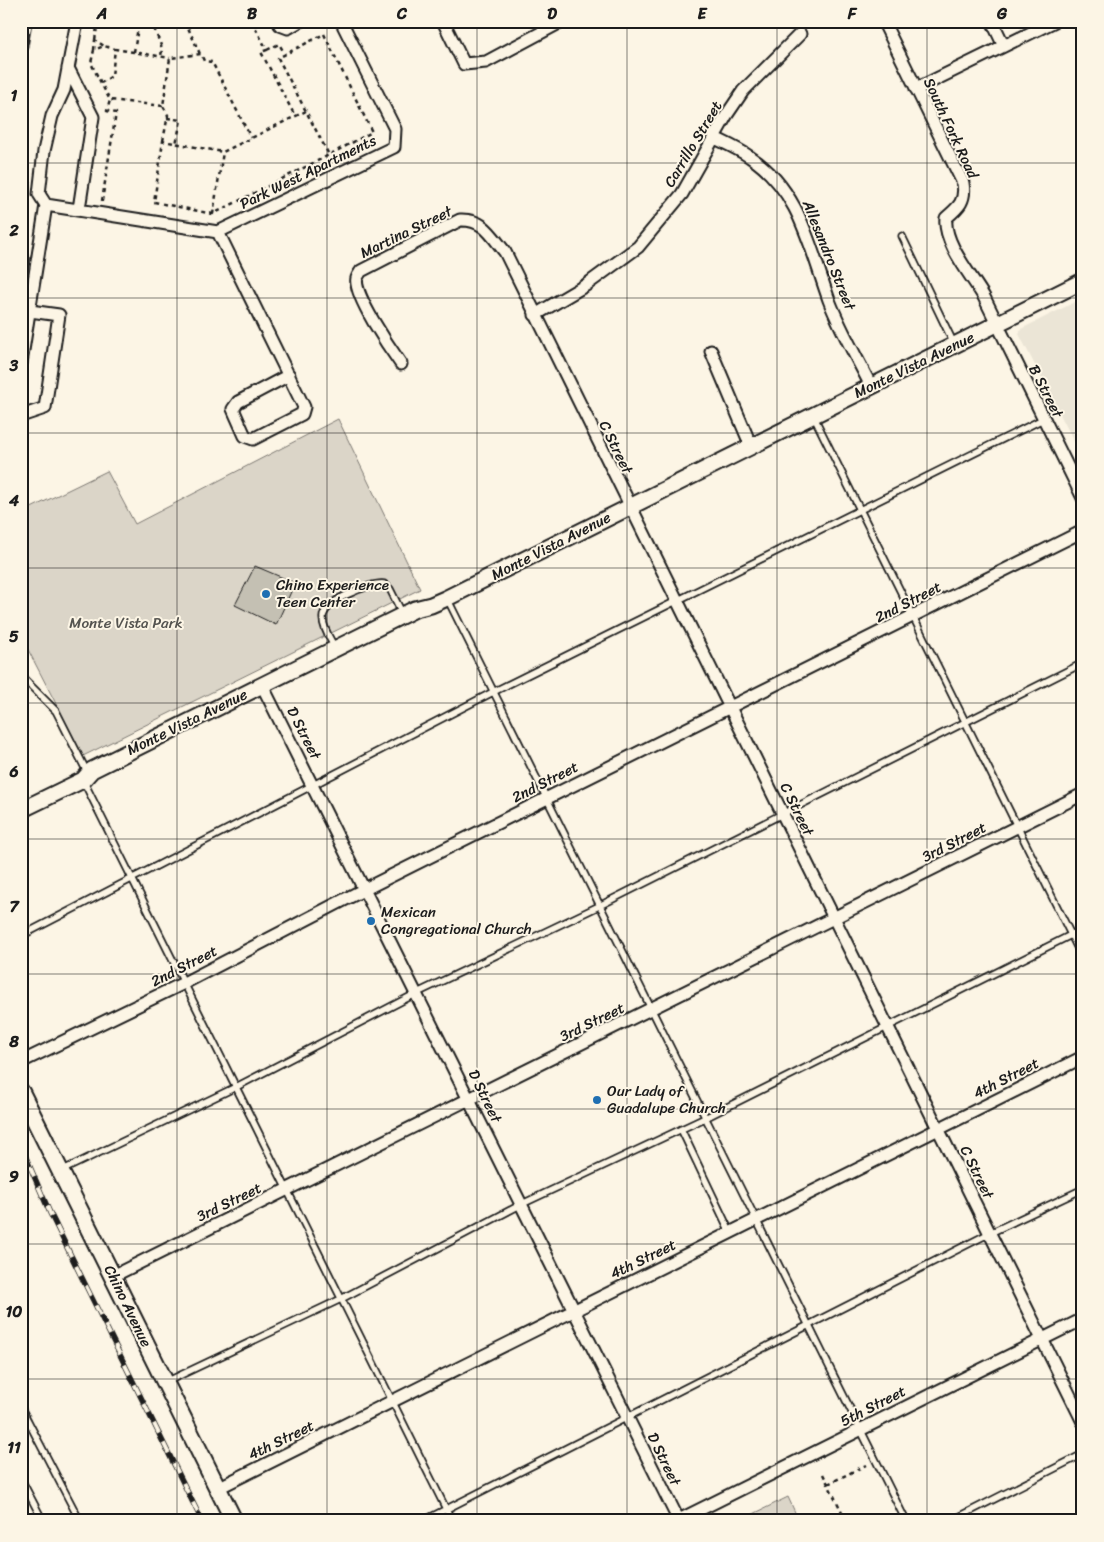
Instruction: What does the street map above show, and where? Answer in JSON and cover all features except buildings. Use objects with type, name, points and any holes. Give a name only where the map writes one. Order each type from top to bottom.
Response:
[{"type":"main road","name":"Chino Avenue","points":[[21,1092],[234,1521]]},
{"type":"street","points":[[21,363],[46,205],[39,194],[44,151],[52,116],[64,90],[77,21]]},
{"type":"street","points":[[278,21],[280,25],[288,28],[300,21]]},
{"type":"street","name":"Park West Apartments","points":[[218,232],[394,147],[395,129],[341,21]]},
{"type":"street","points":[[443,21],[464,64],[486,62],[563,21]]},
{"type":"street","name":"South Fork Road","points":[[883,21],[963,184],[965,194],[963,203],[946,218],[948,234],[966,270],[984,297],[996,324]]},
{"type":"street","points":[[992,21],[1004,46]]},
{"type":"street","points":[[916,89],[1055,21]]},
{"type":"street","name":"Carrillo Street","points":[[535,315],[586,285],[638,247],[682,194],[713,137],[743,92],[800,34]]},
{"type":"street","points":[[68,68],[93,117],[79,209]]},
{"type":"street","name":"Allesandro Street","points":[[713,137],[750,156],[767,170],[793,202],[801,219],[830,303],[871,386]]},
{"type":"street","points":[[46,205],[218,232],[289,376],[304,407],[302,414],[253,439],[246,436],[233,409],[238,402],[289,376]]},
{"type":"street","name":"Martina Street","points":[[401,364],[384,341],[357,288],[357,278],[361,271],[460,220],[472,220]]},
{"type":"street","name":"C Street","points":[[472,220],[483,225],[506,252],[629,506],[731,706],[782,815],[835,918],[1083,1422]]},
{"type":"street","name":"Monte Vista Avenue","points":[[21,810],[85,777],[92,770],[336,648],[403,615],[447,598],[1083,281]]},
{"type":"street","points":[[21,416],[45,408],[60,314],[30,311]]},
{"type":"street","name":"B Street","points":[[996,324],[1083,498]]},
{"type":"street","points":[[711,351],[751,446]]},
{"type":"street","name":"2nd Street","points":[[21,1062],[184,983],[366,889],[1083,531]]},
{"type":"street","name":"D Street","points":[[262,685],[366,889],[678,1520]]},
{"type":"street","name":"3rd Street","points":[[113,1276],[652,1010],[1083,794]]},
{"type":"street","name":"4th Street","points":[[218,1488],[1083,1056]]},
{"type":"street","name":"5th Street","points":[[678,1520],[1083,1319]]},
{"type":"lane","points":[[902,236],[954,344]]},
{"type":"lane","points":[[814,415],[1083,959]]},
{"type":"lane","points":[[21,936],[495,691],[1044,418]]},
{"type":"lane","points":[[1071,474],[1083,468]]},
{"type":"lane","points":[[336,648],[322,618],[324,609],[338,600],[368,586],[384,584],[390,589],[403,615]]},
{"type":"lane","points":[[447,598],[495,691],[599,906],[862,1429],[906,1521]]},
{"type":"lane","points":[[61,1171],[236,1087],[417,992],[599,906],[966,724],[1083,663]]},
{"type":"lane","points":[[21,676],[56,711],[132,880],[452,1521]]},
{"type":"lane","points":[[166,1382],[341,1299],[522,1204],[705,1118],[1083,929]]},
{"type":"lane","points":[[680,1129],[730,1232]]},
{"type":"lane","points":[[423,1521],[627,1416],[809,1326],[990,1232],[1083,1189]]},
{"type":"lane","points":[[21,1408],[80,1521]]},
{"type":"lane","points":[[21,1424],[28,1421]]},
{"type":"lane","points":[[952,1521],[1083,1454]]},
{"type":"lane","points":[[21,1479],[43,1521]]},
{"type":"path","points":[[98,21],[91,63],[110,100],[107,111],[116,112],[100,212]]},
{"type":"path","points":[[134,53],[139,21]]},
{"type":"path","points":[[150,21],[162,48],[160,57]]},
{"type":"path","points":[[185,21],[204,61],[212,62],[251,138]]},
{"type":"path","points":[[252,21],[267,50]]},
{"type":"path","points":[[170,58],[163,106],[168,118],[154,202],[213,214],[328,155],[372,132],[324,34],[278,58],[328,155]]},
{"type":"path","points":[[95,40],[115,50],[160,57],[170,58],[201,54]]},
{"type":"path","points":[[285,54],[279,44],[261,52],[295,116]]},
{"type":"path","points":[[94,50],[104,46]]},
{"type":"path","points":[[101,83],[112,76],[115,50]]},
{"type":"path","points":[[110,100],[163,106]]},
{"type":"path","points":[[163,141],[223,152],[306,111]]},
{"type":"path","points":[[168,118],[181,120],[176,144]]},
{"type":"path","points":[[213,214],[223,152]]},
{"type":"path","points":[[828,1484],[866,1465]]},
{"type":"path","points":[[823,1474],[845,1518],[840,1521]]},
{"type":"shaded area","points":[[1083,298],[1083,459],[1019,334],[1021,329]]},
{"type":"green space","name":"Monte Vista Park","points":[[338,419],[420,589],[83,756],[21,636],[21,513],[107,471],[135,524]]},
{"type":"green space","points":[[788,1497],[799,1521],[739,1521]]},
{"type":"railway","points":[[21,76],[30,21]]},
{"type":"railway","points":[[21,1146],[50,1213],[202,1521]]},
{"type":"place","name":"Chino Experience Teen Center","points":[[266,594]]},
{"type":"place","name":"Mexican Congregational Church","points":[[371,921]]},
{"type":"place","name":"Our Lady of Guadalupe Church","points":[[597,1100]]}]
